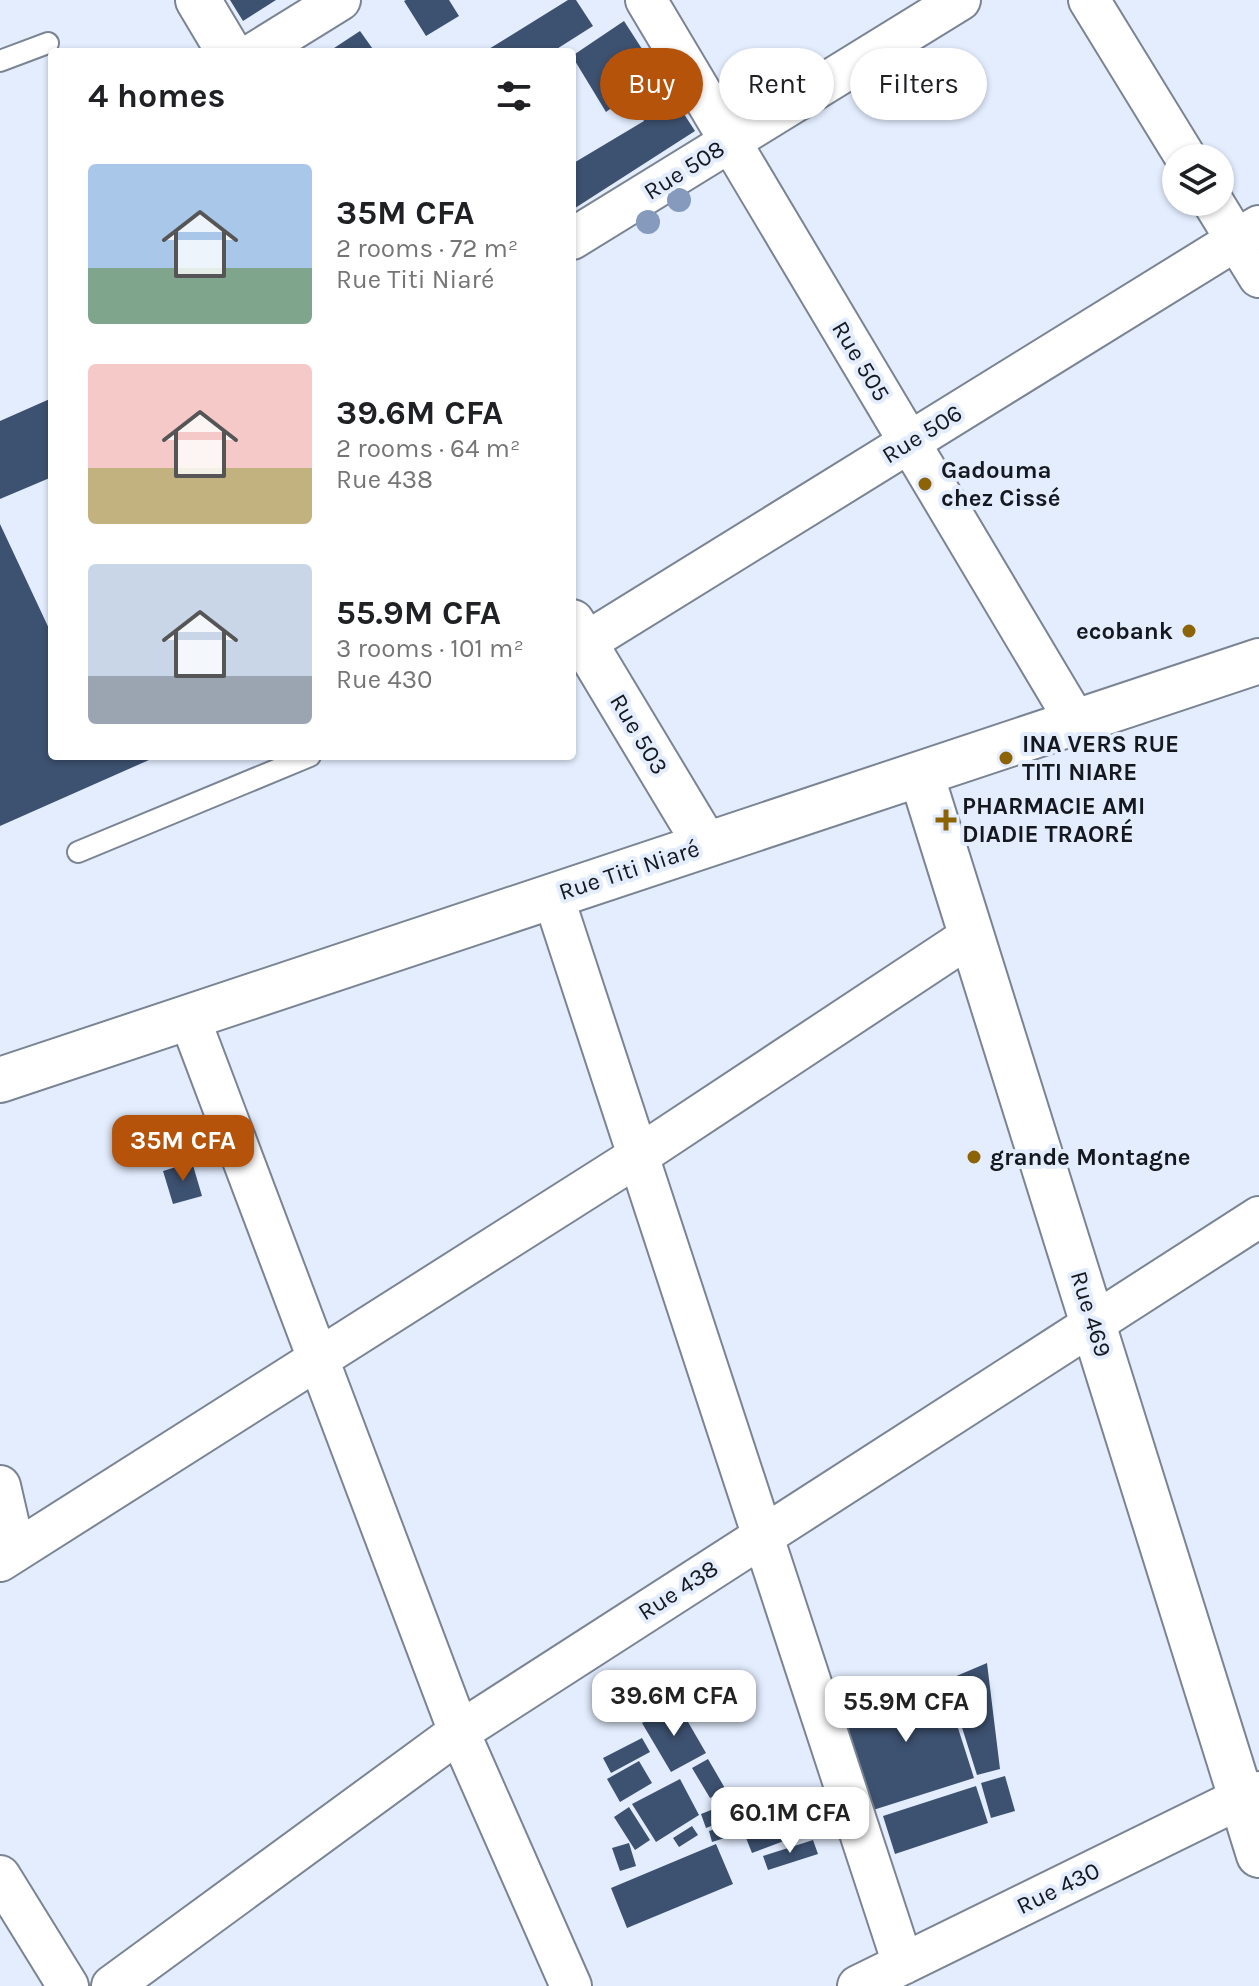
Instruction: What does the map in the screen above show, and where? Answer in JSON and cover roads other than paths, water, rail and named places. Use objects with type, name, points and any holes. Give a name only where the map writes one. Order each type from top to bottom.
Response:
[{"type":"street","points":[[198,0],[227,48]]},
{"type":"street","points":[[262,48],[340,0]]},
{"type":"street","name":"Rue 505","points":[[646,0],[1076,722]]},
{"type":"street","name":"Rue 508","points":[[576,237],[960,0]]},
{"type":"street","points":[[1089,0],[1177,144]]},
{"type":"street","points":[[1229,216],[1248,233],[1259,277]]},
{"type":"street","name":"Rue 506","points":[[576,638],[909,442],[1248,233]]},
{"type":"street","name":"Rue 503","points":[[576,638],[706,845]]},
{"type":"street","name":"Rue Titi Niaré","points":[[0,1080],[1259,661]]},
{"type":"street","name":"Rue 469","points":[[921,774],[1093,1322],[1250,1795],[1259,1855]]},
{"type":"street","points":[[553,896],[903,1964]]},
{"type":"street","points":[[0,1486],[7,1556],[638,1156],[972,935]]},
{"type":"street","points":[[189,1017],[459,1732],[571,1986]]},
{"type":"street","name":"Rue 438","points":[[112,1986],[459,1732],[1259,1217]]},
{"type":"street","name":"Rue 430","points":[[858,1986],[1250,1795]]},
{"type":"street","points":[[0,1876],[68,1986]]},
{"type":"lane","points":[[0,61],[48,43]]},
{"type":"lane","points":[[78,852],[300,760]]},
{"type":"place","name":"Gadouma chez Cissé","points":[[925,484]]},
{"type":"place","name":"ecobank","points":[[1189,631]]},
{"type":"place","name":"INA VERS RUE TITI NIARE","points":[[1006,758]]},
{"type":"place","name":"PHARMACIE AMI DIADIE TRAORÉ","points":[[946,820]]},
{"type":"place","name":"grande Montagne","points":[[974,1157]]}]
